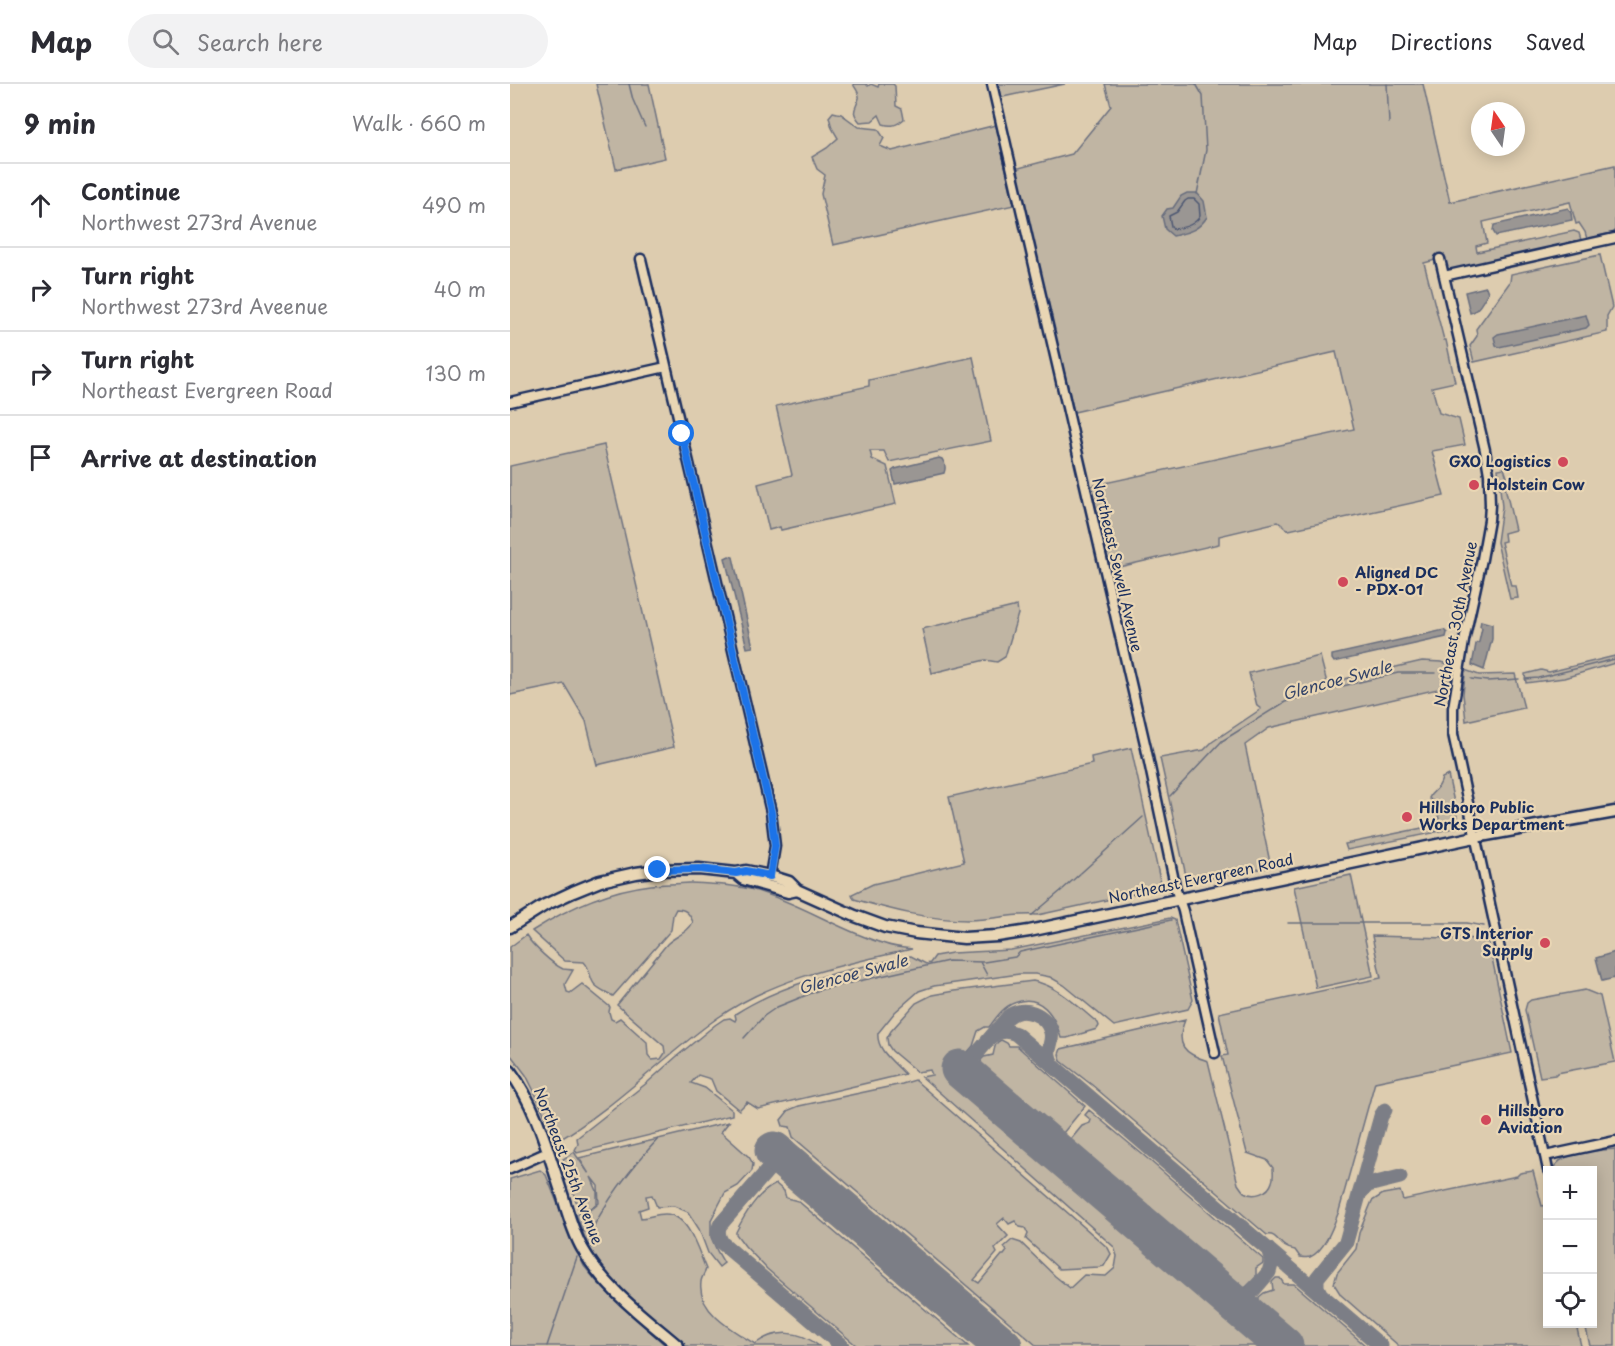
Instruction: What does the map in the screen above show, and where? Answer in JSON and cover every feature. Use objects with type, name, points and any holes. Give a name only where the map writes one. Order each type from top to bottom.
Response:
[{"type":"main road","name":"Northeast Evergreen Road","points":[[510,927],[545,905],[586,886],[615,877],[658,870],[699,869],[736,873],[746,871],[770,876],[789,882],[797,890],[885,927],[956,937],[997,936],[1022,933],[1475,837],[1615,812]]},
{"type":"main road","name":"Northeast Evergreen Road","points":[[736,873],[743,879],[788,892],[797,890]]},
{"type":"main road","name":"Northeast 25th Avenue","points":[[510,1071],[529,1100],[573,1227],[591,1263],[618,1295],[678,1346]]},
{"type":"street","name":"Northeast Sewell Avenue","points":[[992,84],[1215,1053]]},
{"type":"street","points":[[1444,276],[1615,238]]},
{"type":"street","points":[[641,259],[771,812],[775,846],[770,876]]},
{"type":"street","name":"Northeast 30th Avenue","points":[[1440,259],[1485,450],[1489,474],[1490,505],[1487,532],[1467,622],[1453,708],[1453,734],[1547,1166]]},
{"type":"street","points":[[510,402],[666,367]]},
{"type":"street","points":[[1545,1156],[1615,1141]]},
{"type":"street","points":[[510,1169],[548,1152]]},
{"type":"shaded area","points":[[596,84],[649,84],[665,158],[616,169]]},
{"type":"shaded area","points":[[853,84],[868,86],[871,84],[878,87],[879,84],[893,84],[896,106],[902,109],[904,119],[894,125],[886,125],[883,124],[879,115],[872,121],[860,122],[854,112],[859,96]]},
{"type":"shaded area","points":[[995,84],[1065,84],[998,98]]},
{"type":"shaded area","points":[[1105,84],[1423,84],[1450,202],[1615,165],[1615,232],[1587,239],[1579,223],[1576,224],[1570,202],[1483,222],[1487,243],[1476,246],[1477,252],[1574,231],[1579,233],[1581,240],[1451,270],[1447,268],[1443,258],[1424,263],[1444,340],[1446,340],[1455,382],[1432,387],[1439,413],[1459,419],[1465,445],[1432,451],[1444,496],[1289,530],[1278,522],[1219,536],[1219,544],[1110,569],[1091,486],[1354,429],[1336,352],[1074,412],[1015,169],[1072,154],[1111,106]]},
{"type":"shaded area","points":[[833,112],[841,114],[859,127],[878,129],[884,138],[880,146],[892,151],[996,125],[1014,205],[833,245],[821,194],[825,175],[817,169],[812,157],[838,138],[829,117]]},
{"type":"shaded area","points":[[1600,255],[1612,307],[1607,316],[1607,332],[1474,362],[1470,346],[1477,336],[1476,329],[1510,282],[1511,274]]},
{"type":"shaded area","points":[[973,357],[991,441],[889,462],[884,451],[870,451],[872,459],[887,466],[896,504],[781,530],[780,527],[769,530],[758,484],[792,475],[776,406],[869,386],[869,380]]},
{"type":"shaded area","points":[[604,445],[674,747],[597,765],[586,721],[564,684],[510,695],[510,466]]},
{"type":"shaded area","points":[[1504,468],[1507,477],[1503,478],[1515,530],[1504,533],[1505,541],[1501,542],[1511,586],[1516,586],[1518,598],[1510,599],[1497,542],[1502,507],[1498,469]]},
{"type":"shaded area","points":[[1017,606],[1018,614],[1005,657],[997,662],[985,660],[932,673],[922,629]]},
{"type":"shaded area","points":[[1320,656],[1327,683],[1422,661],[1442,662],[1479,675],[1515,674],[1524,708],[1466,721],[1463,694],[1465,675],[1451,670],[1451,686],[1269,728],[1245,745],[1271,867],[1190,882],[1186,876],[1160,758],[1204,750],[1212,742],[1261,709],[1257,706],[1249,673]]},
{"type":"shaded area","points":[[1615,656],[1615,663],[1564,678],[1526,683],[1525,674],[1541,670],[1549,672]]},
{"type":"shaded area","points":[[1131,748],[1160,880],[1155,888],[1038,915],[977,920],[925,916],[854,899],[852,894],[873,884],[964,862],[949,797],[1092,764],[1091,757]]},
{"type":"shaded area","points":[[1448,775],[1457,816],[1461,824],[1458,827],[1435,832],[1433,824],[1439,819],[1436,805],[1429,798],[1439,786],[1442,778]]},
{"type":"shaded area","points":[[1432,826],[1433,833],[1347,850],[1345,844]]},
{"type":"shaded area","points":[[1351,875],[1373,976],[1316,988],[1294,887]]},
{"type":"shaded area","points":[[689,883],[728,885],[757,891],[781,899],[870,939],[891,946],[912,949],[810,974],[761,993],[738,1005],[695,1034],[597,1115],[554,1143],[534,1091],[526,1075],[510,1054],[510,947],[526,935],[553,963],[563,969],[573,970],[565,984],[567,992],[570,993],[582,984],[610,1007],[611,1019],[615,1021],[620,1018],[647,1042],[648,1055],[652,1060],[661,1059],[665,1053],[664,1046],[617,1005],[667,944],[691,926],[693,922],[687,912],[676,909],[671,930],[613,996],[595,985],[584,962],[565,961],[532,931],[589,901],[619,891],[651,885]]},
{"type":"shaded area","points":[[1170,918],[1175,920],[1193,1000],[1188,1009],[1114,1026],[1064,985],[1050,977],[1019,974],[934,986],[919,991],[895,1012],[878,1033],[883,1050],[905,1074],[758,1109],[747,1102],[739,1110],[716,1091],[711,1079],[698,1075],[691,1083],[705,1088],[732,1110],[732,1115],[577,1153],[575,1150],[578,1144],[577,1138],[715,1025],[724,1019],[730,1018],[735,1021],[735,1014],[776,992],[820,977],[911,956],[926,964],[930,963],[935,956],[1011,950]]},
{"type":"shaded area","points":[[1372,936],[1488,939],[1512,1053],[1375,1082],[1332,1230],[1320,1249],[1310,1257],[1300,1257],[1295,1250],[1285,1247],[1274,1236],[1267,1235],[1061,1061],[1059,1054],[1061,1049],[1185,1020],[1181,1036],[1182,1042],[1188,1052],[1208,1061],[1238,1184],[1248,1194],[1264,1192],[1273,1179],[1273,1168],[1267,1160],[1247,1153],[1222,1056],[1228,1055],[1219,1013],[1381,978]]},
{"type":"shaded area","points":[[1033,981],[1051,987],[1068,998],[1098,1023],[1097,1029],[1061,1038],[1051,1014],[1039,1003],[1024,1000],[1014,1003],[1003,1010],[989,1027],[978,1031],[973,1046],[948,1075],[1263,1346],[1037,1346],[793,1137],[790,1127],[783,1126],[781,1120],[789,1110],[799,1106],[915,1080],[1108,1248],[1111,1254],[1104,1266],[1059,1269],[1026,1239],[1028,1234],[1025,1228],[1020,1227],[1015,1221],[1009,1224],[1004,1218],[997,1224],[1008,1236],[995,1249],[997,1253],[974,1280],[979,1283],[1004,1255],[1007,1251],[1004,1247],[1012,1240],[1021,1243],[1070,1288],[1084,1275],[1106,1276],[1115,1268],[1117,1256],[1114,1247],[922,1077],[932,1075],[930,1070],[917,1072],[888,1045],[887,1038],[891,1031],[916,1003],[932,995]]},
{"type":"shaded area","points":[[1585,990],[1600,996],[1615,1062],[1540,1077],[1525,1010],[1527,1003],[1531,1000]]},
{"type":"shaded area","points":[[1001,1040],[1009,1046],[1017,1046],[1085,1106],[1059,1138],[991,1080],[988,1070],[982,1066],[981,1060],[993,1055],[996,1044]]},
{"type":"shaded area","points":[[1089,1110],[1263,1259],[1263,1263],[1256,1268],[1256,1277],[1246,1287],[1242,1289],[1234,1280],[1225,1279],[1067,1144],[1082,1126],[1090,1123],[1091,1120],[1085,1115]]},
{"type":"shaded area","points":[[729,1122],[721,1132],[749,1157],[753,1164],[752,1171],[738,1186],[725,1193],[711,1220],[711,1237],[724,1263],[719,1267],[708,1253],[699,1229],[688,1212],[674,1206],[657,1207],[652,1195],[646,1196],[648,1207],[639,1210],[641,1218],[665,1214],[680,1220],[686,1227],[706,1269],[701,1282],[701,1293],[705,1303],[728,1327],[755,1344],[771,1336],[787,1333],[804,1337],[819,1346],[685,1346],[628,1298],[605,1275],[589,1248],[576,1214],[591,1209],[599,1203],[598,1186],[591,1177],[597,1191],[597,1204],[579,1211],[563,1159],[574,1152],[589,1174],[579,1158]]},
{"type":"shaded area","points":[[1615,1149],[1615,1346],[1590,1346],[1586,1328],[1597,1328],[1597,1166],[1556,1166],[1563,1159],[1589,1152]]},
{"type":"shaded area","points":[[540,1170],[546,1175],[584,1266],[598,1283],[666,1346],[510,1346],[510,1179]]},
{"type":"shaded area","points":[[1533,1171],[1543,1206],[1543,1328],[1577,1328],[1581,1346],[1399,1346],[1341,1295],[1334,1284],[1337,1273],[1356,1249],[1359,1233],[1372,1201],[1383,1194],[1400,1191],[1403,1200],[1517,1176],[1520,1173]]},
{"type":"shaded area","points":[[776,1184],[784,1191],[786,1198],[798,1201],[968,1346],[857,1346],[767,1269],[736,1234],[752,1205]]},
{"type":"shaded area","points":[[1280,1278],[1284,1284],[1294,1284],[1366,1346],[1302,1346],[1267,1314],[1266,1307],[1259,1304],[1259,1297],[1273,1290],[1272,1282]]},
{"type":"water","points":[[1187,193],[1197,193],[1204,201],[1207,217],[1196,228],[1173,236],[1165,229],[1162,216],[1167,209],[1173,208],[1181,196]]},
{"type":"water","points":[[1568,208],[1572,220],[1496,236],[1493,231],[1494,225]]},
{"type":"water","points":[[1486,287],[1488,292],[1483,301],[1476,310],[1470,313],[1465,292]]},
{"type":"water","points":[[1586,315],[1589,325],[1586,328],[1499,347],[1496,345],[1494,337],[1498,334]]},
{"type":"water","points":[[939,458],[944,464],[944,473],[895,484],[892,471],[895,469]]},
{"type":"water","points":[[733,557],[753,647],[747,648],[725,558]]},
{"type":"water","points":[[1481,621],[1492,624],[1492,639],[1484,670],[1472,665],[1482,628]]},
{"type":"water","points":[[1444,630],[1447,633],[1446,637],[1334,662],[1332,659],[1332,655]]},
{"type":"water","points":[[1615,952],[1615,978],[1602,981],[1596,958]]},
{"type":"waterway","points":[[629,84],[633,100],[645,127]]},
{"type":"waterway","points":[[1196,84],[1203,96],[1206,150],[1197,194]]},
{"type":"waterway","points":[[1387,84],[1389,123]]},
{"type":"waterway","name":"Glencoe Swale","points":[[1525,679],[1538,678],[1615,659]]},
{"type":"waterway","name":"Glencoe Swale","points":[[1170,796],[1222,741],[1285,702],[1398,673],[1436,673]]},
{"type":"waterway","name":"Glencoe Swale","points":[[1471,679],[1487,681],[1519,679]]},
{"type":"waterway","name":"Glencoe Swale","points":[[1031,916],[1143,817]]},
{"type":"waterway","name":"Glencoe Swale","points":[[744,1038],[764,1016],[777,1007],[819,990],[948,961],[984,962],[1015,957],[1020,952],[1171,920]]},
{"type":"waterway","points":[[1288,923],[1467,923],[1484,926]]},
{"type":"waterway","name":"Glencoe Swale","points":[[980,962],[987,975]]},
{"type":"waterway","name":"Glencoe Swale","points":[[590,1233],[621,1184],[658,1139]]},
{"type":"waterway","name":"Glencoe Swale","points":[[547,1346],[577,1257]]},
{"type":"taxiway","points":[[962,1071],[1008,1017],[1020,1011],[1040,1016],[1049,1026],[1052,1037],[1049,1055],[1053,1065]]},
{"type":"taxiway","points":[[992,1036],[1003,1031],[1016,1034],[1381,1346]]},
{"type":"taxiway","points":[[1321,1295],[1317,1287],[1317,1278],[1346,1242],[1381,1116],[1385,1110]]},
{"type":"taxiway","points":[[780,1156],[720,1225],[719,1236],[722,1243],[842,1346]]},
{"type":"taxiway","points":[[1359,1194],[1368,1185],[1400,1177]]},
{"type":"taxiway","points":[[1239,1307],[1269,1272],[1272,1261],[1268,1249]]},
{"type":"runway","points":[[960,1069],[1284,1346]]},
{"type":"runway","points":[[774,1151],[1003,1346]]},
{"type":"place","name":"GXO Logistics","points":[[1563,462]]},
{"type":"place","name":"Holstein Cow","points":[[1474,485]]},
{"type":"place","name":"Aligned DC - PDX-01","points":[[1343,582]]},
{"type":"place","name":"Hillsboro Public Works Department","points":[[1407,817]]},
{"type":"place","name":"GTS Interior Supply","points":[[1545,943]]},
{"type":"place","name":"Hillsboro Aviation","points":[[1486,1120]]},
{"type":"route","points":[[658,870],[699,869],[736,873],[746,871],[770,876],[775,854],[771,812],[682,434]]}]
